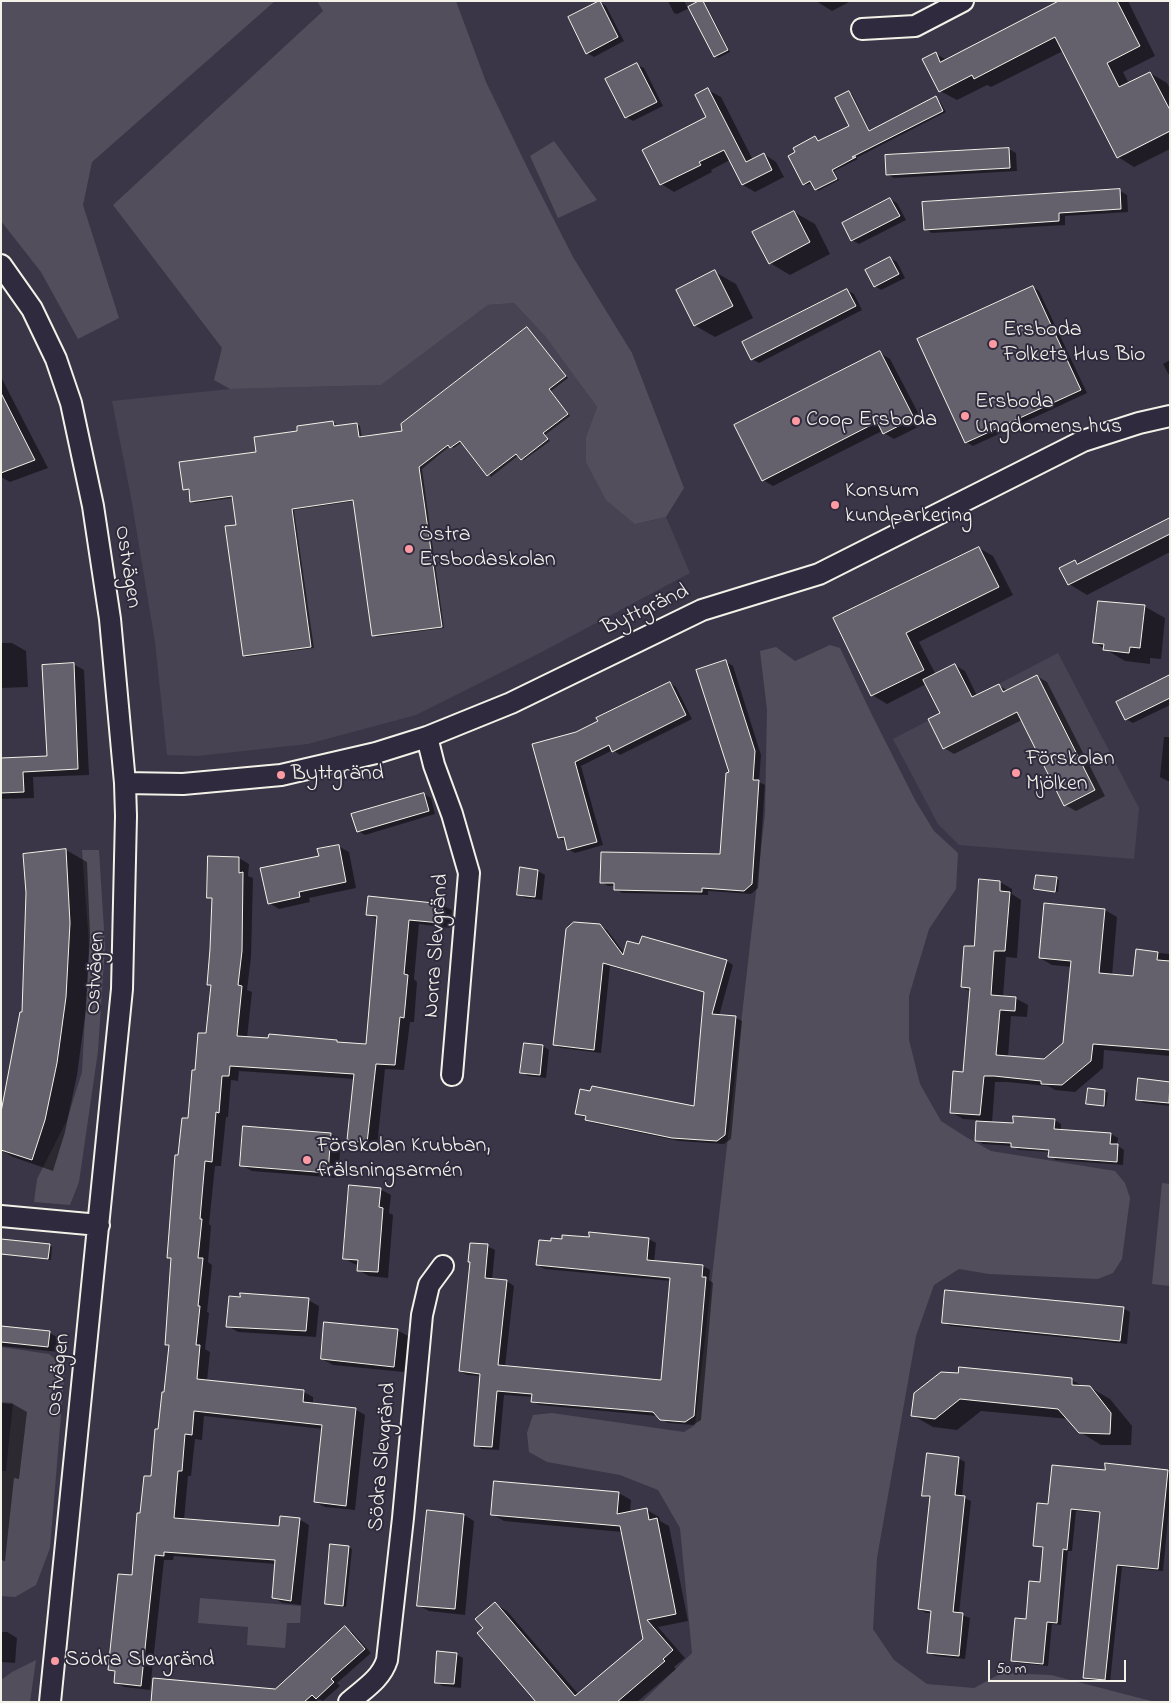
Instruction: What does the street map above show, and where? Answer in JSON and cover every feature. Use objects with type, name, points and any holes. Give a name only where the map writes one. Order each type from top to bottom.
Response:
[{"type":"street","points":[[862,28],[915,26],[963,1]]},
{"type":"street","name":"Ostvägen","points":[[1,265],[32,309],[56,359],[71,403],[93,506],[110,619],[125,783],[122,989],[50,1702]]},
{"type":"street","name":"Byttgränd","points":[[125,783],[183,784],[281,775],[376,753],[427,737],[511,704],[702,610],[819,574],[1083,441],[1139,423],[1170,416]]},
{"type":"street","name":"Norra Slevgränd","points":[[427,737],[434,765],[452,814],[469,873],[452,1075]]},
{"type":"street","points":[[1,1216],[99,1226]]},
{"type":"street","name":"Södra Slevgränd","points":[[349,1702],[377,1678],[384,1670],[388,1660],[422,1315],[429,1285],[443,1266]]},
{"type":"shaded area","points":[[1,1],[275,1],[92,162],[83,205],[119,318],[78,339],[41,272],[1,221]]},
{"type":"shaded area","points":[[317,1],[456,1],[486,82],[529,171],[573,257],[632,353],[684,488],[666,517],[635,524],[606,500],[586,462],[586,437],[597,407],[545,336],[514,303],[488,305],[381,385],[230,389],[214,380],[222,348],[113,205],[323,11]]},
{"type":"shaded area","points":[[554,141],[597,200],[558,218],[530,156]]},
{"type":"shaded area","name":"Östra Ersbodaskolan","points":[[514,303],[545,336],[597,407],[586,437],[635,524],[666,517],[690,573],[536,655],[416,715],[308,744],[197,756],[167,755],[155,642],[131,497],[112,401],[230,389],[381,385],[488,305]]},
{"type":"shaded area","points":[[830,645],[840,648],[915,800],[934,831],[958,853],[956,889],[929,929],[909,996],[909,1040],[920,1084],[941,1121],[991,1151],[1115,1171],[1125,1183],[1130,1198],[1122,1259],[1113,1273],[1098,1279],[989,1274],[959,1269],[934,1285],[916,1336],[877,1558],[873,1629],[894,1660],[927,1684],[974,1688],[1002,1673],[1051,1675],[1155,1702],[642,1702],[692,1653],[680,1528],[658,1490],[620,1475],[547,1462],[529,1452],[527,1433],[533,1415],[552,1413],[684,1432],[695,1425],[765,814],[767,710],[760,651],[776,647],[795,661]]},
{"type":"shaded area","name":"Förskolan Mjölken","points":[[1058,653],[1139,808],[1134,859],[959,845],[938,824],[893,739]]},
{"type":"shaded area","points":[[82,850],[99,850],[105,946],[98,1051],[79,1182],[70,1205],[34,1202],[37,1179],[67,1120],[82,1072],[89,945]]},
{"type":"shaded area","points":[[1162,1183],[1170,1184],[1170,1286],[1152,1284]]},
{"type":"shaded area","points":[[1,1347],[49,1354],[65,1367],[50,1548],[36,1585],[15,1597],[1,1596],[1,1471],[6,1471],[13,1403],[1,1402]]},
{"type":"shaded area","points":[[200,1598],[301,1606],[300,1623],[287,1623],[285,1648],[247,1645],[248,1627],[198,1623]]},
{"type":"shaded area","points":[[36,1660],[30,1702],[1,1702],[1,1680]]},
{"type":"building","points":[[599,1],[618,37],[586,54],[568,17]]},
{"type":"building","points":[[703,1],[728,50],[714,57],[688,7]]},
{"type":"building","points":[[1059,1],[1117,1],[1140,46],[1107,63],[1119,87],[1150,72],[1170,110],[1170,131],[1117,158],[1055,37],[974,79],[972,75],[939,92],[922,59],[936,52],[940,62]]},
{"type":"building","points":[[637,63],[657,102],[625,118],[605,79]]},
{"type":"building","points":[[708,88],[746,162],[764,153],[772,170],[742,185],[724,150],[699,162],[701,165],[660,185],[642,150],[706,117],[695,95]]},
{"type":"building","points":[[849,91],[869,131],[936,96],[943,111],[852,157],[856,157],[832,170],[837,179],[815,190],[810,181],[803,185],[788,156],[795,152],[793,148],[815,136],[818,141],[849,126],[835,98]]},
{"type":"building","points":[[1009,148],[1010,168],[886,175],[885,155]]},
{"type":"building","points":[[1120,189],[1121,209],[1059,213],[1059,221],[924,230],[922,202]]},
{"type":"building","points":[[890,198],[900,216],[851,241],[842,223]]},
{"type":"building","points":[[794,211],[810,242],[769,264],[752,232]]},
{"type":"building","points":[[890,257],[899,274],[874,287],[865,270]]},
{"type":"building","points":[[715,270],[733,306],[694,326],[676,290]]},
{"type":"building","points":[[1033,286],[1081,390],[965,443],[917,339]]},
{"type":"building","points":[[847,289],[856,306],[751,360],[742,342]]},
{"type":"building","points":[[527,327],[566,376],[549,389],[568,414],[543,433],[548,439],[521,460],[516,454],[487,476],[460,441],[450,448],[448,445],[419,467],[442,627],[372,636],[353,500],[292,509],[311,647],[243,656],[225,526],[236,525],[232,496],[190,502],[189,489],[183,490],[179,462],[256,452],[254,437],[297,431],[297,426],[333,421],[334,426],[357,423],[359,437],[402,431],[401,424]]},
{"type":"building","points":[[880,351],[914,418],[883,434],[877,422],[762,481],[734,425]]},
{"type":"building","points":[[1,393],[35,460],[1,473]]},
{"type":"building","points":[[1170,518],[1170,534],[1068,585],[1059,568],[1075,560],[1077,564]]},
{"type":"building","points":[[979,547],[999,587],[906,633],[924,670],[871,696],[833,618]]},
{"type":"building","points":[[1098,601],[1145,605],[1140,648],[1130,647],[1129,653],[1103,650],[1104,644],[1093,643]]},
{"type":"building","points":[[726,660],[755,751],[753,780],[759,780],[752,884],[744,891],[702,888],[702,892],[614,890],[614,883],[600,883],[601,852],[720,854],[726,773],[729,772],[696,670]]},
{"type":"building","points":[[74,663],[78,769],[23,772],[24,792],[1,793],[1,758],[47,756],[42,665]]},
{"type":"building","points":[[955,664],[972,697],[999,684],[1003,692],[1037,675],[1095,790],[1064,806],[1017,712],[943,749],[928,719],[940,713],[923,680]]},
{"type":"building","points":[[1170,675],[1170,698],[1125,720],[1116,702]]},
{"type":"building","points":[[670,682],[686,715],[612,752],[609,745],[575,762],[597,842],[567,850],[564,837],[558,838],[532,744],[576,732],[598,721],[596,718]]},
{"type":"building","points":[[424,793],[429,811],[357,832],[351,814]]},
{"type":"building","points":[[339,845],[346,882],[299,892],[300,897],[268,904],[260,868],[319,856],[317,849]]},
{"type":"building","points":[[66,849],[70,923],[66,997],[57,1063],[45,1120],[32,1160],[1,1150],[1,1112],[20,1012],[22,1012],[26,893],[23,854]]},
{"type":"building","points":[[208,856],[239,857],[239,873],[243,872],[242,951],[238,985],[242,986],[237,1036],[268,1038],[269,1034],[366,1044],[377,916],[366,915],[368,896],[443,904],[441,923],[409,920],[404,974],[408,975],[404,1018],[400,1017],[395,1065],[376,1064],[367,1143],[347,1140],[354,1074],[230,1066],[229,1076],[222,1076],[219,1113],[216,1112],[212,1162],[205,1161],[200,1219],[202,1219],[198,1258],[203,1258],[196,1345],[200,1345],[197,1379],[304,1390],[303,1402],[356,1408],[346,1506],[314,1502],[322,1425],[194,1411],[192,1435],[185,1434],[182,1471],[178,1471],[174,1518],[279,1526],[280,1516],[300,1518],[291,1601],[272,1598],[275,1560],[164,1552],[164,1556],[155,1555],[141,1686],[114,1683],[115,1671],[108,1670],[118,1574],[132,1575],[137,1513],[140,1513],[144,1476],[151,1476],[155,1429],[158,1429],[162,1392],[164,1392],[169,1345],[165,1345],[171,1258],[167,1258],[175,1155],[178,1155],[182,1118],[188,1118],[192,1070],[195,1070],[198,1033],[206,1033],[211,985],[207,985],[212,898],[207,898]]},
{"type":"building","points":[[520,867],[538,870],[535,897],[517,895]]},
{"type":"building","points":[[1036,875],[1057,877],[1055,892],[1034,889]]},
{"type":"building","points":[[979,879],[1000,881],[1000,891],[1010,892],[1005,951],[994,951],[991,995],[1016,997],[1015,1011],[1000,1010],[996,1055],[1044,1059],[1063,1043],[1071,961],[1039,958],[1044,903],[1105,909],[1099,973],[1133,976],[1136,949],[1158,952],[1157,960],[1170,961],[1170,1050],[1093,1044],[1091,1061],[1062,1085],[1041,1084],[1041,1081],[984,1076],[980,1115],[950,1113],[953,1071],[963,1072],[970,988],[961,987],[964,946],[974,946]]},
{"type":"building","points":[[574,922],[600,924],[623,955],[627,941],[639,944],[642,936],[727,960],[712,1014],[736,1016],[725,1135],[717,1141],[672,1138],[585,1120],[586,1116],[575,1114],[580,1089],[590,1091],[592,1086],[694,1106],[704,992],[603,963],[594,1050],[553,1045],[566,929]]},
{"type":"building","points":[[524,1043],[543,1045],[540,1075],[520,1073]]},
{"type":"building","points":[[1138,1078],[1170,1082],[1169,1103],[1136,1100]]},
{"type":"building","points":[[1088,1088],[1105,1090],[1104,1106],[1086,1104]]},
{"type":"building","points":[[1013,1116],[1055,1119],[1054,1129],[1111,1133],[1110,1144],[1118,1144],[1117,1162],[1048,1157],[1049,1150],[1011,1147],[1011,1143],[975,1141],[976,1121],[1013,1123]]},
{"type":"building","points":[[243,1126],[331,1133],[328,1173],[240,1166]]},
{"type":"building","points":[[349,1185],[381,1188],[379,1207],[383,1208],[378,1272],[357,1271],[358,1260],[343,1259]]},
{"type":"building","points":[[589,1232],[649,1238],[647,1260],[703,1265],[702,1277],[706,1277],[694,1416],[685,1422],[660,1420],[653,1412],[531,1402],[532,1394],[497,1391],[492,1447],[474,1446],[480,1374],[459,1371],[470,1262],[468,1262],[470,1243],[488,1244],[485,1278],[507,1280],[498,1365],[661,1380],[670,1278],[536,1265],[539,1240],[551,1241],[551,1238],[562,1239],[562,1235],[589,1237]]},
{"type":"building","points":[[1,1239],[50,1244],[48,1259],[1,1254]]},
{"type":"building","points":[[945,1290],[1124,1307],[1120,1341],[942,1323]]},
{"type":"building","points":[[240,1293],[309,1298],[306,1331],[226,1327],[229,1296],[240,1297]]},
{"type":"building","points":[[324,1322],[398,1329],[394,1367],[321,1359]]},
{"type":"building","points":[[1,1326],[50,1331],[48,1347],[1,1342]]},
{"type":"building","points":[[959,1367],[1072,1378],[1072,1385],[1090,1386],[1111,1413],[1110,1434],[1079,1433],[1058,1409],[960,1399],[935,1419],[911,1416],[914,1393],[941,1372],[958,1373]]},
{"type":"building","points":[[927,1453],[959,1457],[955,1495],[965,1496],[953,1612],[963,1613],[959,1656],[927,1653],[931,1611],[918,1609],[930,1496],[922,1496]]},
{"type":"building","points":[[1105,1463],[1168,1470],[1158,1569],[1117,1565],[1105,1680],[1083,1678],[1100,1512],[1071,1509],[1067,1550],[1063,1549],[1057,1623],[1047,1622],[1043,1664],[1011,1661],[1015,1618],[1026,1619],[1029,1581],[1040,1582],[1043,1547],[1033,1546],[1037,1503],[1048,1504],[1052,1465],[1105,1470]]},
{"type":"building","points":[[494,1481],[619,1492],[617,1514],[647,1508],[649,1520],[657,1518],[676,1614],[647,1620],[673,1650],[663,1659],[665,1661],[617,1702],[536,1702],[477,1633],[483,1628],[475,1619],[495,1602],[575,1696],[643,1639],[620,1526],[491,1515]]},
{"type":"building","points":[[427,1510],[464,1514],[455,1609],[417,1606]]},
{"type":"building","points":[[330,1544],[349,1546],[343,1606],[325,1604]]},
{"type":"building","points":[[345,1626],[365,1649],[331,1679],[334,1682],[316,1699],[312,1695],[304,1702],[151,1702],[153,1678],[275,1689]]},
{"type":"building","points":[[437,1651],[457,1653],[454,1684],[435,1683]]},
{"type":"place","name":"Ersboda Folkets Hus Bio","points":[[993,344]]},
{"type":"place","name":"Ersboda Ungdomens hus","points":[[965,416]]},
{"type":"place","name":"Coop Ersboda","points":[[796,421]]},
{"type":"place","name":"Konsum kundparkering","points":[[835,505]]},
{"type":"place","name":"Östra Ersbodaskolan","points":[[409,549]]},
{"type":"place","name":"Förskolan Mjölken","points":[[1016,773]]},
{"type":"place","name":"Byttgränd","points":[[281,775]]},
{"type":"place","name":"Förskolan Krubban, frälsningsarmén","points":[[307,1160]]},
{"type":"place","name":"Södra Slevgränd","points":[[55,1661]]}]
